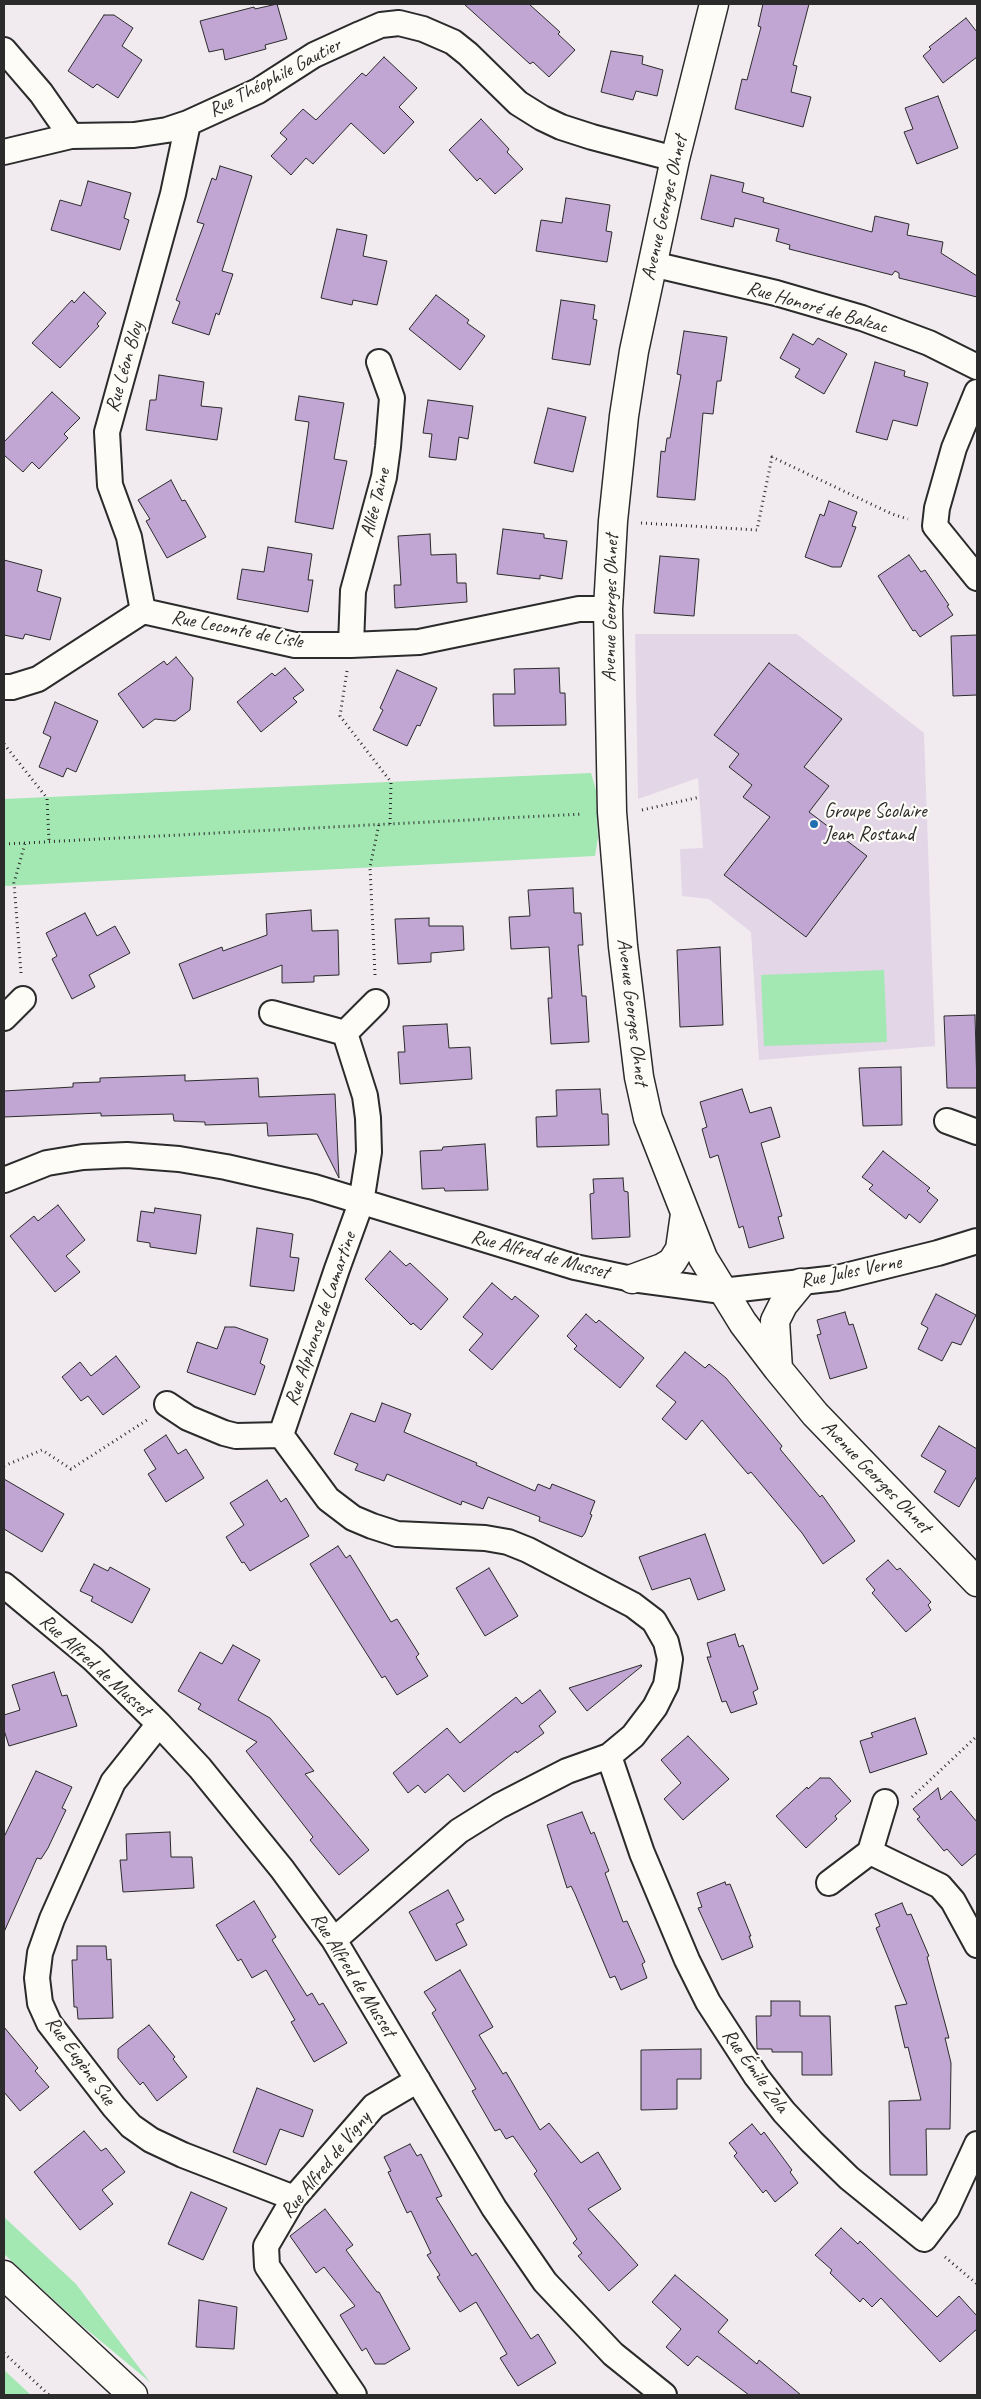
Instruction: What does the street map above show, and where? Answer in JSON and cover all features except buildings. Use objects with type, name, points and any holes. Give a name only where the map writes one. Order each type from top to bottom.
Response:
[{"type":"street","name":"Avenue Georges Ohnet","points":[[714,4],[675,159],[629,379],[613,521],[608,609],[612,812],[623,946],[639,1077],[648,1118],[684,1214],[703,1258],[722,1291],[778,1369],[815,1414],[977,1582]]},
{"type":"street","name":"Rue Théophile Gautier","points":[[4,152],[71,136],[134,135],[167,130],[188,123],[258,92],[314,55],[381,25],[399,13],[423,30],[453,42],[518,103],[542,118],[592,137],[675,159]]},
{"type":"street","points":[[4,50],[41,93],[71,136]]},
{"type":"street","name":"Rue Léon Bloy","points":[[143,611],[129,537],[110,485],[107,432],[173,194],[188,123]]},
{"type":"street","name":"Rue Honoré de Balzac","points":[[652,264],[776,293],[862,318],[929,343],[977,367]]},
{"type":"street","name":"Allée Taine","points":[[351,645],[353,590],[384,477],[388,447],[392,398],[378,362]]},
{"type":"street","points":[[977,392],[954,448],[937,508],[935,526],[977,578]]},
{"type":"street","name":"Rue Leconte de Lisle","points":[[4,687],[12,687],[38,679],[143,611],[295,645],[351,645],[419,642],[579,609],[608,609]]},
{"type":"street","points":[[4,1018],[23,999]]},
{"type":"street","points":[[345,1033],[376,1002]]},
{"type":"street","points":[[272,1012],[345,1033]]},
{"type":"street","points":[[345,1033],[365,1096],[368,1118],[369,1152],[361,1203]]},
{"type":"street","points":[[947,1121],[977,1132]]},
{"type":"street","name":"Rue Alfred de Musset","points":[[4,1180],[47,1163],[83,1156],[127,1155],[179,1159],[226,1166],[314,1187],[575,1268],[632,1279],[722,1291]]},
{"type":"street","name":"Rue Alphonse de Lamartine","points":[[282,1435],[361,1203]]},
{"type":"street","name":"Avenue Georges Ohnet","points":[[632,1279],[656,1271],[672,1262],[680,1248],[684,1214]]},
{"type":"street","name":"Rue Jules Verne","points":[[722,1291],[837,1278],[938,1253],[977,1241]]},
{"type":"street","points":[[778,1369],[775,1321],[783,1305],[801,1283]]},
{"type":"street","points":[[167,1404],[195,1421],[224,1433],[236,1436],[282,1435],[328,1499],[353,1518],[397,1534],[485,1538],[508,1542],[528,1550],[633,1605],[654,1621],[666,1642],[670,1659],[666,1685],[655,1707],[632,1736],[609,1756],[567,1770],[499,1806],[459,1831],[334,1940]]},
{"type":"street","name":"Rue Alfred de Musset","points":[[4,1586],[93,1658],[200,1768],[282,1869],[334,1940],[494,2208],[545,2282],[613,2354],[664,2395]]},
{"type":"street","name":"Rue Eugène Sue","points":[[159,1724],[113,1782],[52,1919],[40,1952],[36,1978],[40,2003],[49,2023],[131,2126],[151,2140],[183,2155],[294,2198]]},
{"type":"street","name":"Rue Émile Zola","points":[[609,1756],[642,1853],[673,1927],[708,2002],[732,2042],[784,2112],[812,2142],[849,2178],[924,2240]]},
{"type":"street","points":[[829,1883],[870,1852],[885,1802]]},
{"type":"street","points":[[870,1852],[940,1886],[952,1901],[977,1945]]},
{"type":"street","name":"Rue Alfred de Vigny","points":[[354,2395],[267,2266],[266,2246],[294,2198],[374,2106],[418,2080]]},
{"type":"street","points":[[924,2240],[947,2209],[977,2144]]},
{"type":"street","points":[[4,2275],[133,2395]]},
{"type":"street","points":[[4,2301],[106,2395]]},
{"type":"path","points":[[613,521],[757,530],[772,457],[892,514],[935,526]]},
{"type":"path","points":[[351,645],[340,716],[391,782],[390,824]]},
{"type":"path","points":[[4,744],[47,798],[49,841]]},
{"type":"path","points":[[4,844],[636,811],[700,797]]},
{"type":"path","points":[[376,1002],[370,867],[379,824]]},
{"type":"path","points":[[23,999],[14,882],[25,843]]},
{"type":"path","points":[[4,1466],[42,1450],[71,1469],[158,1412],[167,1404]]},
{"type":"path","points":[[885,1802],[901,1806],[977,1736]]},
{"type":"path","points":[[924,2240],[977,2284]]},
{"type":"path","points":[[4,2353],[49,2395]]},
{"type":"shaded area","name":"Groupe Scolaire Jean Rostand","points":[[635,634],[797,634],[924,733],[935,1046],[759,1060],[751,932],[709,899],[682,896],[680,849],[703,848],[698,778],[638,799]]},
{"type":"green space","points":[[591,773],[596,790],[598,838],[595,856],[4,886],[4,799]]},
{"type":"green space","points":[[884,970],[887,1042],[764,1046],[761,975]]},
{"type":"green space","points":[[4,2217],[76,2284],[150,2382],[80,2324],[4,2254]]},
{"type":"green space","points":[[4,2370],[31,2395],[4,2395]]},
{"type":"place","name":"Groupe Scolaire Jean Rostand","points":[[814,824]]}]
